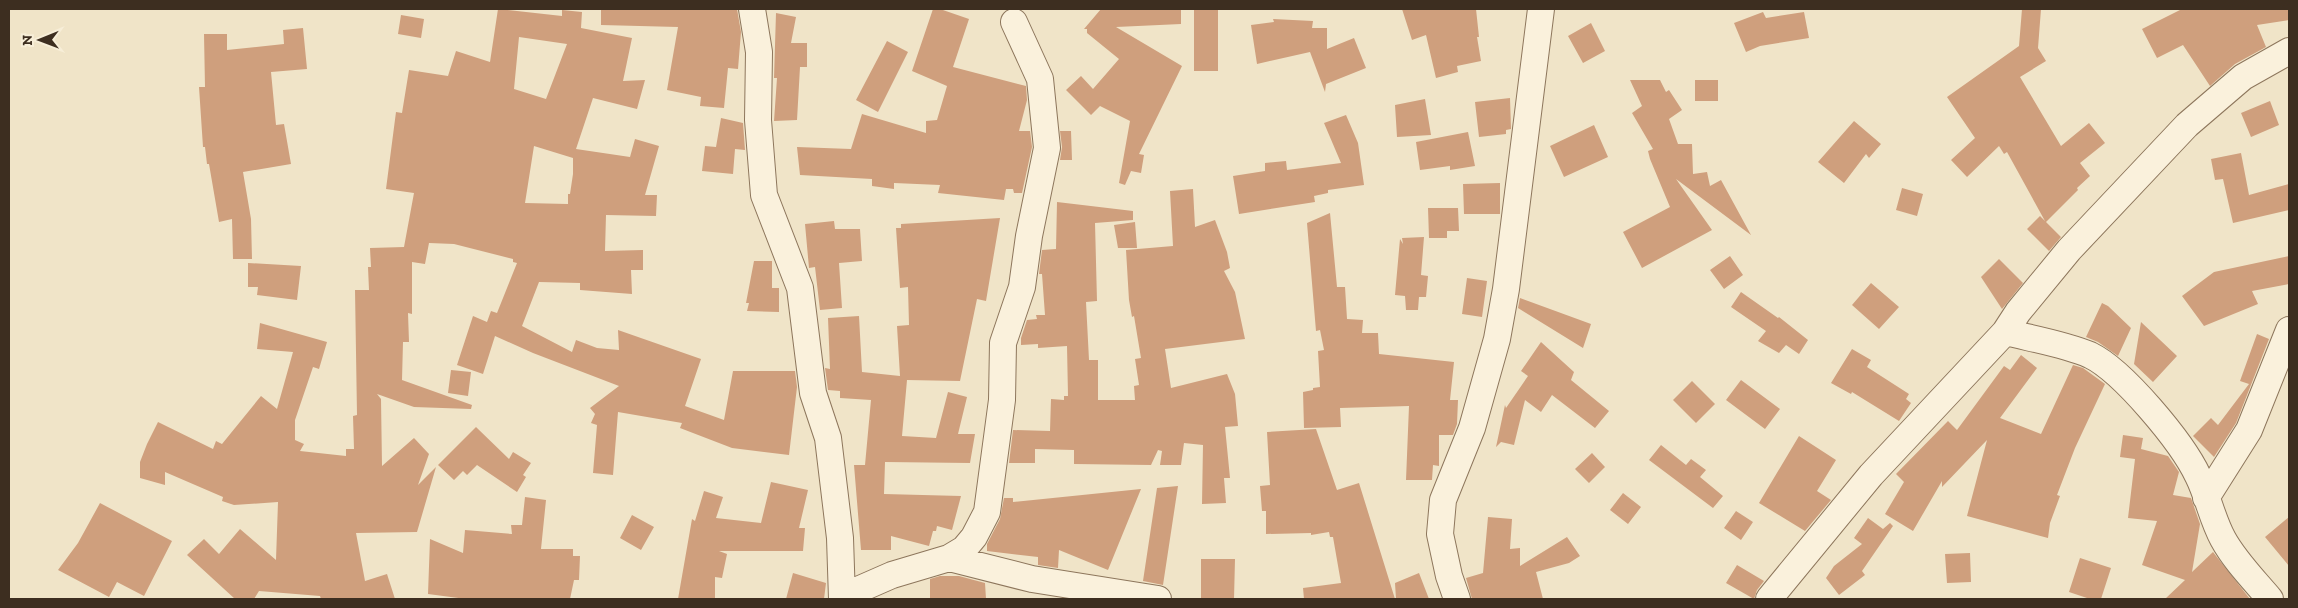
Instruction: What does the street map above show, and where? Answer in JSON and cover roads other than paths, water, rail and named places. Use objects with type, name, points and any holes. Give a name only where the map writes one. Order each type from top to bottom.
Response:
[{"type":"street","points":[[752,9],[759,52],[758,120],[764,196],[800,288],[813,393],[828,438],[840,538],[843,598],[892,575],[949,558],[964,549],[974,537],[987,512],[1002,400],[1003,344],[1022,287],[1027,244],[1047,148],[1040,78],[1014,22]]},
{"type":"street","points":[[1457,599],[1448,576],[1440,534],[1442,500],[1472,428],[1497,339],[1506,289],[1541,9]]},
{"type":"street","points":[[1769,599],[1793,589],[1872,475],[2005,332],[2018,312],[2069,250],[2188,125],[2243,77],[2289,51]]},
{"type":"street","points":[[2206,498],[2249,430],[2289,330]]},
{"type":"street","points":[[2005,332],[2089,355],[2104,364],[2124,382],[2172,437],[2193,466],[2224,541],[2270,599]]},
{"type":"street","points":[[949,558],[1032,579],[1158,599]]}]
